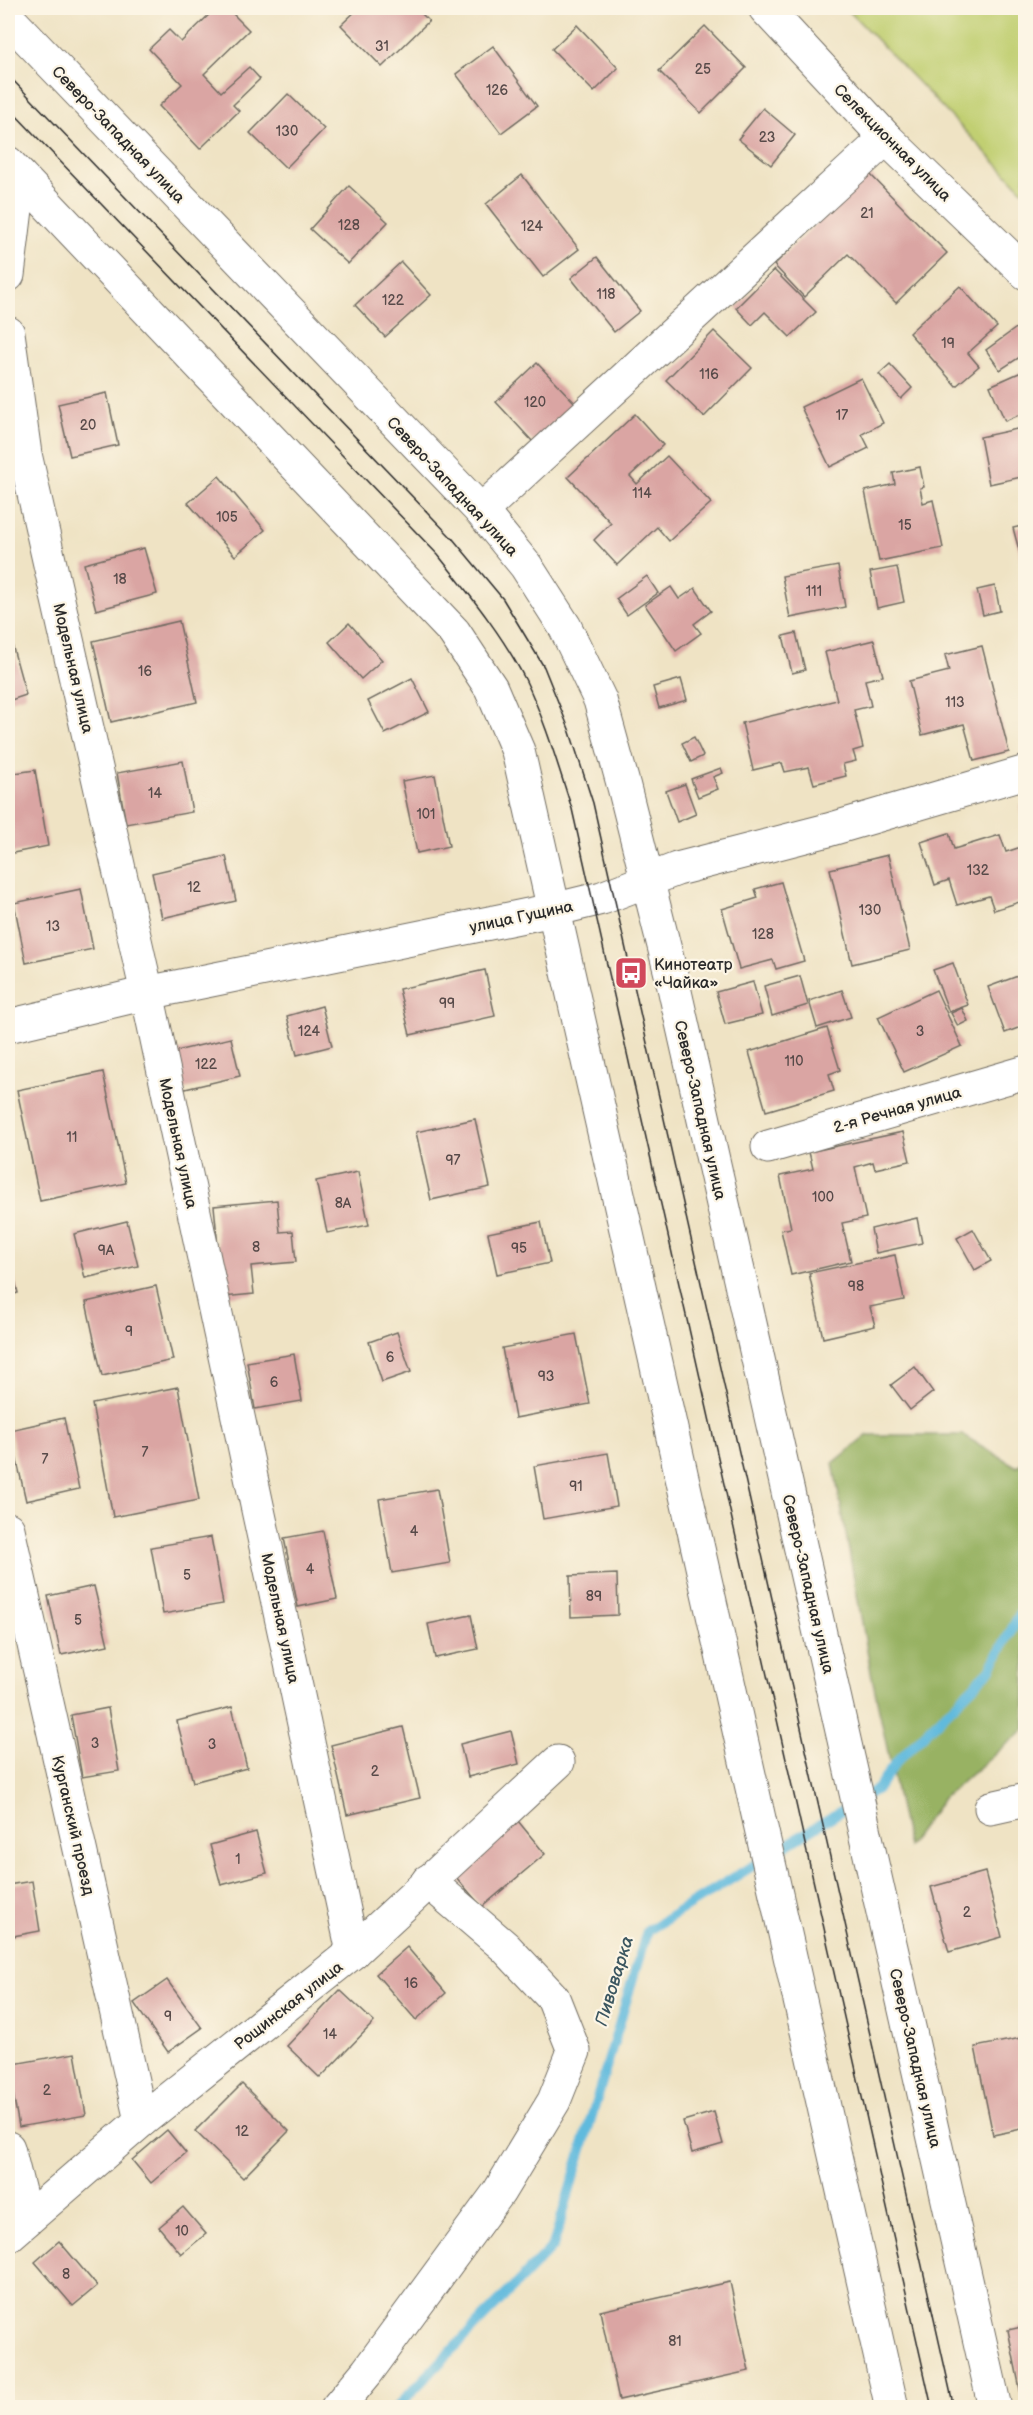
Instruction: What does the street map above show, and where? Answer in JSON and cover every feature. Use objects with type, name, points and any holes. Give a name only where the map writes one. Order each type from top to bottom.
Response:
[{"type":"main road","name":"Селекционная улица","points":[[765,8],[886,138],[1026,273]]},
{"type":"main road","name":"Северо-Западная улица","points":[[8,18],[481,511],[526,566],[566,627],[600,700],[671,974],[995,2408]]},
{"type":"main road","points":[[481,511],[886,138]]},
{"type":"main road","points":[[8,275],[14,170]]},
{"type":"main road","points":[[14,170],[454,632],[491,688],[518,751],[892,2408]]},
{"type":"main road","name":"Модельная улица","points":[[8,333],[25,454],[147,993],[353,1952]]},
{"type":"main road","name":"улица Гущина","points":[[8,1026],[147,993],[602,898],[677,869],[828,830],[1026,771]]},
{"type":"main road","name":"2-я Речная улица","points":[[768,1147],[1026,1072]]},
{"type":"main road","name":"Курганский проезд","points":[[8,1529],[141,2121]]},
{"type":"main road","name":"Рощинская улица","points":[[17,2228],[141,2121],[353,1952],[558,1762]]},
{"type":"main road","points":[[991,1808],[1026,1800]]},
{"type":"main road","points":[[338,2408],[499,2192],[554,2101],[574,2051],[553,1998],[505,1947],[428,1881]]},
{"type":"main road","points":[[8,2148],[17,2228]]},
{"type":"green space","points":[[846,8],[1025,8],[1025,193]]},
{"type":"green space","points":[[868,1435],[963,1435],[1017,1467],[1025,1459],[1025,1729],[943,1798],[908,1847],[871,1672],[833,1463]]},
{"type":"building","points":[[216,8],[227,8],[249,30],[204,74],[221,92],[249,67],[260,79],[233,105],[239,111],[200,149],[159,106],[182,84],[149,49],[169,30],[181,42]]},
{"type":"building","points":[[359,8],[416,8],[429,21],[382,67],[341,25]]},
{"type":"building","points":[[577,25],[618,68],[594,92],[552,49]]},
{"type":"building","points":[[705,26],[746,68],[701,113],[659,71]]},
{"type":"building","points":[[493,46],[537,106],[501,133],[456,74]]},
{"type":"building","points":[[288,94],[324,129],[286,168],[250,133]]},
{"type":"building","points":[[763,108],[795,135],[771,165],[738,139]]},
{"type":"building","points":[[868,172],[947,253],[896,303],[848,254],[804,297],[774,265]]},
{"type":"building","points":[[522,175],[579,249],[543,277],[486,204]]},
{"type":"building","points":[[349,186],[388,222],[348,264],[310,229]]},
{"type":"building","points":[[597,257],[640,311],[614,332],[571,278]]},
{"type":"building","points":[[401,262],[431,295],[385,337],[355,305]]},
{"type":"building","points":[[774,270],[816,312],[790,337],[765,312],[752,325],[736,308]]},
{"type":"building","points":[[960,286],[997,327],[968,353],[979,366],[956,386],[909,333]]},
{"type":"building","points":[[1019,326],[1026,336],[1026,353],[1000,370],[986,350]]},
{"type":"building","points":[[714,331],[752,368],[704,417],[666,380]]},
{"type":"building","points":[[537,363],[575,403],[533,442],[496,402]]},
{"type":"building","points":[[890,364],[912,388],[901,399],[879,374]]},
{"type":"building","points":[[1026,370],[1026,412],[1005,421],[990,386]]},
{"type":"building","points":[[861,378],[883,423],[862,434],[869,448],[830,467],[801,407]]},
{"type":"building","points":[[107,393],[118,445],[70,456],[58,404]]},
{"type":"building","points":[[635,414],[663,445],[630,476],[637,484],[667,456],[711,503],[669,541],[657,527],[617,565],[594,540],[611,523],[568,477]]},
{"type":"building","points":[[1026,427],[1026,476],[989,484],[980,437]]},
{"type":"building","points":[[920,467],[924,487],[920,488],[923,503],[933,500],[943,548],[879,561],[865,491],[895,484],[893,473]]},
{"type":"building","points":[[219,476],[265,530],[235,556],[188,503]]},
{"type":"building","points":[[1026,525],[1026,572],[1025,572],[1013,528]]},
{"type":"building","points":[[144,548],[157,594],[96,610],[84,564]]},
{"type":"building","points":[[838,566],[845,607],[790,618],[782,576]]},
{"type":"building","points":[[897,567],[904,602],[877,608],[870,572]]},
{"type":"building","points":[[647,576],[658,593],[627,615],[616,599]]},
{"type":"building","points":[[995,586],[1000,611],[983,615],[977,590]]},
{"type":"building","points":[[671,587],[679,599],[695,588],[711,611],[694,624],[701,633],[676,651],[645,605]]},
{"type":"building","points":[[179,621],[197,702],[111,722],[93,641]]},
{"type":"building","points":[[349,623],[382,660],[361,679],[329,642]]},
{"type":"building","points":[[8,630],[26,695],[8,701]]},
{"type":"building","points":[[796,633],[805,670],[792,673],[783,636]]},
{"type":"building","points":[[874,640],[883,676],[865,680],[871,706],[854,710],[863,748],[853,751],[856,761],[843,764],[846,776],[814,784],[809,767],[785,772],[782,763],[753,770],[742,723],[837,700],[825,652]]},
{"type":"building","points":[[982,646],[1009,752],[974,761],[964,724],[922,735],[909,681],[949,671],[945,655]]},
{"type":"building","points":[[412,678],[429,712],[385,734],[368,701]]},
{"type":"building","points":[[681,679],[687,700],[659,708],[653,687]]},
{"type":"building","points":[[694,737],[703,756],[691,762],[682,743]]},
{"type":"building","points":[[183,761],[192,812],[126,824],[117,773]]},
{"type":"building","points":[[721,768],[723,773],[713,777],[718,789],[698,797],[691,779]]},
{"type":"building","points":[[35,770],[48,846],[8,854],[8,774]]},
{"type":"building","points":[[435,775],[449,846],[417,853],[402,781]]},
{"type":"building","points":[[685,784],[696,814],[677,822],[666,791]]},
{"type":"building","points":[[1026,804],[1026,825],[1025,825],[1020,806]]},
{"type":"building","points":[[949,833],[954,849],[1000,835],[1006,852],[1021,847],[1026,860],[1026,900],[994,910],[989,896],[957,905],[949,880],[935,885],[921,842]]},
{"type":"building","points":[[888,855],[910,950],[852,964],[830,869]]},
{"type":"building","points":[[226,856],[236,901],[162,918],[152,873]]},
{"type":"building","points":[[781,882],[804,961],[776,969],[773,960],[739,969],[722,909],[758,898],[755,889]]},
{"type":"building","points":[[81,889],[93,949],[26,963],[14,903]]},
{"type":"building","points":[[953,963],[968,1005],[949,1012],[933,970]]},
{"type":"building","points":[[485,970],[495,1016],[410,1035],[399,989]]},
{"type":"building","points":[[1026,973],[1026,1025],[1005,1033],[988,987]]},
{"type":"building","points":[[800,976],[808,1005],[772,1016],[764,986]]},
{"type":"building","points":[[753,982],[762,1015],[725,1024],[716,992]]},
{"type":"building","points":[[842,990],[851,1017],[817,1028],[809,1001]]},
{"type":"building","points":[[936,990],[962,1046],[904,1072],[878,1017]]},
{"type":"building","points":[[322,1006],[332,1046],[297,1055],[287,1016]]},
{"type":"building","points":[[962,1008],[968,1021],[958,1026],[951,1013]]},
{"type":"building","points":[[827,1028],[840,1070],[829,1074],[834,1091],[766,1111],[749,1052]]},
{"type":"building","points":[[231,1038],[240,1076],[181,1090],[172,1052]]},
{"type":"building","points":[[103,1072],[126,1183],[40,1201],[17,1090]]},
{"type":"building","points":[[475,1119],[490,1187],[431,1200],[416,1132]]},
{"type":"building","points":[[903,1132],[910,1161],[875,1169],[873,1162],[855,1167],[866,1218],[842,1223],[851,1261],[791,1275],[781,1230],[791,1228],[780,1176],[813,1169],[809,1152]]},
{"type":"building","points":[[358,1172],[369,1225],[327,1233],[316,1181]]},
{"type":"building","points":[[277,1200],[280,1232],[293,1231],[296,1262],[251,1266],[254,1294],[223,1297],[214,1206]]},
{"type":"building","points":[[917,1218],[922,1243],[876,1253],[871,1229]]},
{"type":"building","points":[[127,1221],[138,1266],[85,1278],[74,1234]]},
{"type":"building","points":[[541,1222],[550,1263],[497,1274],[488,1233]]},
{"type":"building","points":[[973,1229],[991,1261],[975,1270],[957,1238]]},
{"type":"building","points":[[8,1251],[18,1293],[8,1296]]},
{"type":"building","points":[[895,1255],[904,1300],[870,1307],[875,1326],[823,1338],[809,1273]]},
{"type":"building","points":[[156,1286],[173,1360],[102,1376],[86,1302]]},
{"type":"building","points":[[397,1332],[411,1372],[382,1382],[369,1342]]},
{"type":"building","points":[[576,1334],[590,1404],[515,1418],[502,1348]]},
{"type":"building","points":[[294,1354],[302,1401],[255,1409],[247,1362]]},
{"type":"building","points":[[915,1367],[933,1392],[910,1410],[891,1385]]},
{"type":"building","points":[[178,1387],[199,1500],[113,1517],[92,1404]]},
{"type":"building","points":[[64,1418],[79,1489],[26,1501],[10,1430]]},
{"type":"building","points":[[608,1453],[617,1506],[543,1519],[534,1466]]},
{"type":"building","points":[[437,1489],[450,1563],[392,1573],[379,1499]]},
{"type":"building","points":[[323,1531],[337,1599],[298,1607],[284,1538]]},
{"type":"building","points":[[211,1537],[223,1604],[163,1614],[151,1547]]},
{"type":"building","points":[[617,1574],[618,1615],[571,1617],[570,1576]]},
{"type":"building","points":[[94,1586],[108,1645],[61,1655],[48,1596]]},
{"type":"building","points":[[471,1615],[478,1649],[435,1658],[428,1624]]},
{"type":"building","points":[[232,1707],[247,1768],[193,1782],[177,1721]]},
{"type":"building","points":[[108,1708],[119,1771],[82,1777],[71,1715]]},
{"type":"building","points":[[403,1727],[420,1798],[347,1815],[331,1745]]},
{"type":"building","points":[[511,1731],[519,1764],[468,1777],[460,1744]]},
{"type":"building","points":[[518,1821],[545,1854],[482,1907],[455,1876]]},
{"type":"building","points":[[256,1832],[267,1873],[221,1885],[210,1845]]},
{"type":"building","points":[[985,1872],[1002,1937],[949,1952],[931,1887]]},
{"type":"building","points":[[32,1881],[40,1931],[8,1937],[8,1885]]},
{"type":"building","points":[[407,1947],[446,1993],[416,2020],[376,1974]]},
{"type":"building","points":[[167,1980],[202,2028],[168,2052],[134,2003]]},
{"type":"building","points":[[340,1990],[374,2022],[320,2078],[287,2046]]},
{"type":"building","points":[[1026,2037],[1026,2128],[993,2135],[975,2047]]},
{"type":"building","points":[[75,2053],[86,2115],[19,2127],[8,2065]]},
{"type":"building","points":[[242,2084],[289,2131],[243,2178],[195,2131]]},
{"type":"building","points":[[714,2112],[723,2144],[692,2153],[683,2121]]},
{"type":"building","points":[[167,2130],[186,2153],[151,2183],[132,2160]]},
{"type":"building","points":[[183,2207],[206,2234],[181,2254],[159,2227]]},
{"type":"building","points":[[59,2241],[97,2286],[73,2306],[35,2262]]},
{"type":"building","points":[[730,2282],[749,2371],[619,2400],[600,2311]]},
{"type":"building","points":[[1026,2326],[1026,2393],[1021,2394],[1008,2330]]},
{"type":"waterway","name":"Пивоварка","points":[[396,2408],[553,2246],[647,1931],[877,1789],[898,1760],[990,1670],[1026,1602]]},
{"type":"tram line","points":[[8,75],[453,539],[503,599],[544,667],[569,729],[593,803],[954,2408]]},
{"type":"tram line","points":[[8,107],[438,555],[506,646],[525,679],[539,711],[572,809],[932,2408]]},
{"type":"place","name":"Кинотеатр «Чайка»","points":[[631,973]]}]
